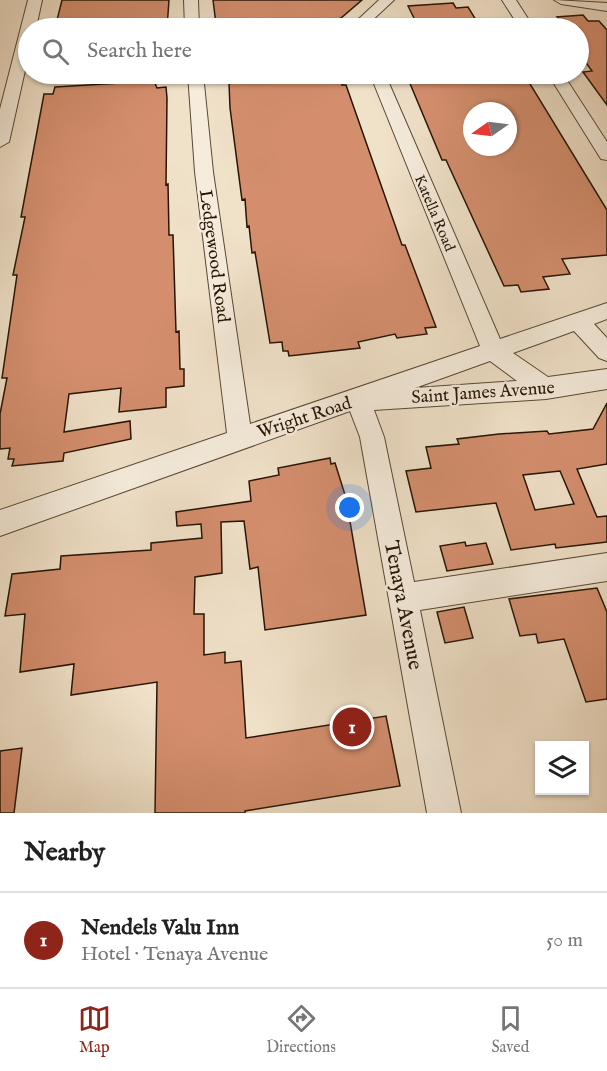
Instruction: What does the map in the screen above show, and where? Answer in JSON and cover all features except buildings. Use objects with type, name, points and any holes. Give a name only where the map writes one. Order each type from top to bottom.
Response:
[{"type":"street","points":[[31,18],[35,0]]},
{"type":"street","points":[[191,0],[192,18]]},
{"type":"street","points":[[368,18],[387,0]]},
{"type":"street","points":[[509,0],[521,18]]},
{"type":"street","points":[[561,0],[607,7]]},
{"type":"street","points":[[0,76],[18,75],[0,142]]},
{"type":"street","name":"Ledgewood Road","points":[[196,84],[204,172],[240,438]]},
{"type":"street","name":"Katella Road","points":[[380,84],[494,352]]},
{"type":"street","points":[[561,84],[607,155]]},
{"type":"street","name":"Wright Road","points":[[0,523],[240,438],[358,400],[607,311]]},
{"type":"street","points":[[578,322],[607,352]]},
{"type":"street","points":[[494,352],[546,389]]},
{"type":"street","name":"Saint James Avenue","points":[[358,400],[446,398],[546,389],[607,379]]},
{"type":"street","name":"Tenaya Avenue","points":[[358,400],[372,437],[444,813]]},
{"type":"street","points":[[402,598],[607,567]]},
{"type":"place","name":"Nendels Valu Inn","points":[[352,727]]}]
